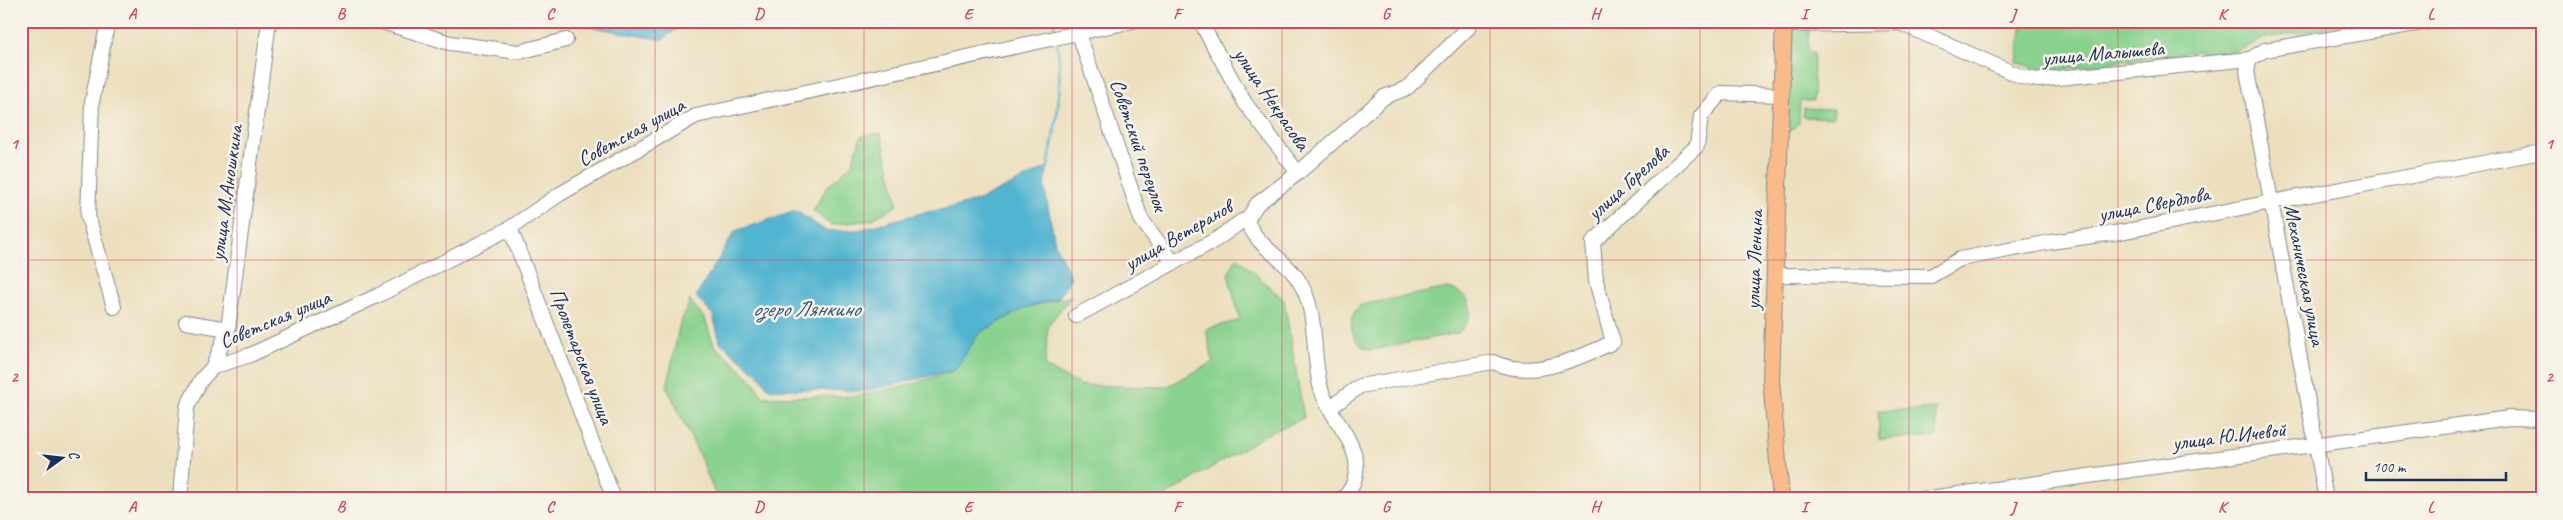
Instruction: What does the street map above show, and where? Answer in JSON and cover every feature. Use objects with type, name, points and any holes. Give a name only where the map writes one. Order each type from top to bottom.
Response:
[{"type":"main road","name":"улица Ленина","points":[[1781,499],[1770,379],[1784,23]]},
{"type":"street","points":[[108,21],[92,102],[88,216],[114,307]]},
{"type":"street","name":"улица М.Аношкина","points":[[180,499],[187,407],[201,380],[213,367],[228,329],[269,21]]},
{"type":"street","points":[[380,21],[450,43],[518,52],[566,40]]},
{"type":"street","name":"Советская улица","points":[[213,367],[250,355],[379,295],[510,228],[560,194],[696,116],[1046,38],[1079,34],[1133,21]]},
{"type":"street","name":"улица Некрасова","points":[[1200,21],[1245,103],[1298,173]]},
{"type":"street","name":"улица Малышева","points":[[1784,23],[1900,23],[2022,77],[2038,80],[2250,60],[2265,50],[2433,21]]},
{"type":"street","name":"улица Ветеранов","points":[[1076,316],[1217,239],[1242,221],[1248,220],[1257,204],[1298,173],[1384,97],[1407,88],[1468,23]]},
{"type":"street","name":"Советский переулок","points":[[1079,34],[1141,219],[1173,262]]},
{"type":"street","name":"Механическая улица","points":[[2250,60],[2247,72],[2326,499]]},
{"type":"street","name":"улица Горелова","points":[[1331,407],[1360,386],[1493,362],[1503,367],[1527,370],[1588,354],[1613,342],[1596,282],[1592,242],[1698,146],[1700,116],[1721,93],[1781,95]]},
{"type":"street","name":"улица Свердлова","points":[[1774,274],[1931,276],[1960,259],[2051,242],[2121,232],[2542,152]]},
{"type":"street","points":[[1248,220],[1254,236],[1298,280],[1305,292],[1310,307],[1318,376],[1322,392],[1352,446],[1356,462],[1356,476],[1342,499]]},
{"type":"street","name":"Пролетарская улица","points":[[510,228],[614,499]]},
{"type":"street","points":[[186,322],[228,329]]},
{"type":"street","name":"улица Ю.Ичевой","points":[[1922,499],[2509,418],[2542,419]]},
{"type":"green space","points":[[2022,21],[2363,21],[2261,39],[2239,50],[2221,54],[2198,51],[2059,70],[2039,70],[2017,62]]},
{"type":"green space","points":[[1809,27],[1808,52],[1814,52],[1813,101],[1800,101],[1799,123],[1784,136],[1789,33],[1793,28]]},
{"type":"green space","points":[[1804,108],[1834,109],[1833,118],[1803,117]]},
{"type":"green space","points":[[881,133],[898,205],[871,220],[831,225],[813,211],[827,187],[852,164],[861,136]]},
{"type":"green space","points":[[1237,257],[1284,300],[1304,418],[1265,435],[1160,499],[717,499],[701,459],[667,387],[679,327],[690,300],[705,319],[714,345],[752,380],[763,397],[858,396],[913,384],[955,370],[979,333],[1025,308],[1072,296],[1048,325],[1045,367],[1080,385],[1166,387],[1213,362],[1206,329],[1240,320],[1228,274]]},
{"type":"green space","points":[[1448,288],[1463,295],[1468,300],[1470,306],[1468,320],[1458,333],[1371,350],[1359,343],[1355,337],[1351,323],[1356,310],[1361,305]]},
{"type":"green space","points":[[1936,409],[1937,437],[1879,439],[1878,411]]},
{"type":"water","points":[[560,21],[687,21],[662,40]]},
{"type":"water","name":"озеро Лянкино","points":[[1048,167],[1044,185],[1055,244],[1071,277],[1059,298],[1025,308],[979,333],[955,370],[865,391],[769,389],[758,374],[720,342],[713,315],[696,297],[735,231],[796,211],[826,231],[858,230],[979,200]]},
{"type":"waterway","points":[[1053,21],[1056,34]]},
{"type":"waterway","points":[[1048,167],[1059,89],[1060,73],[1057,42]]}]
